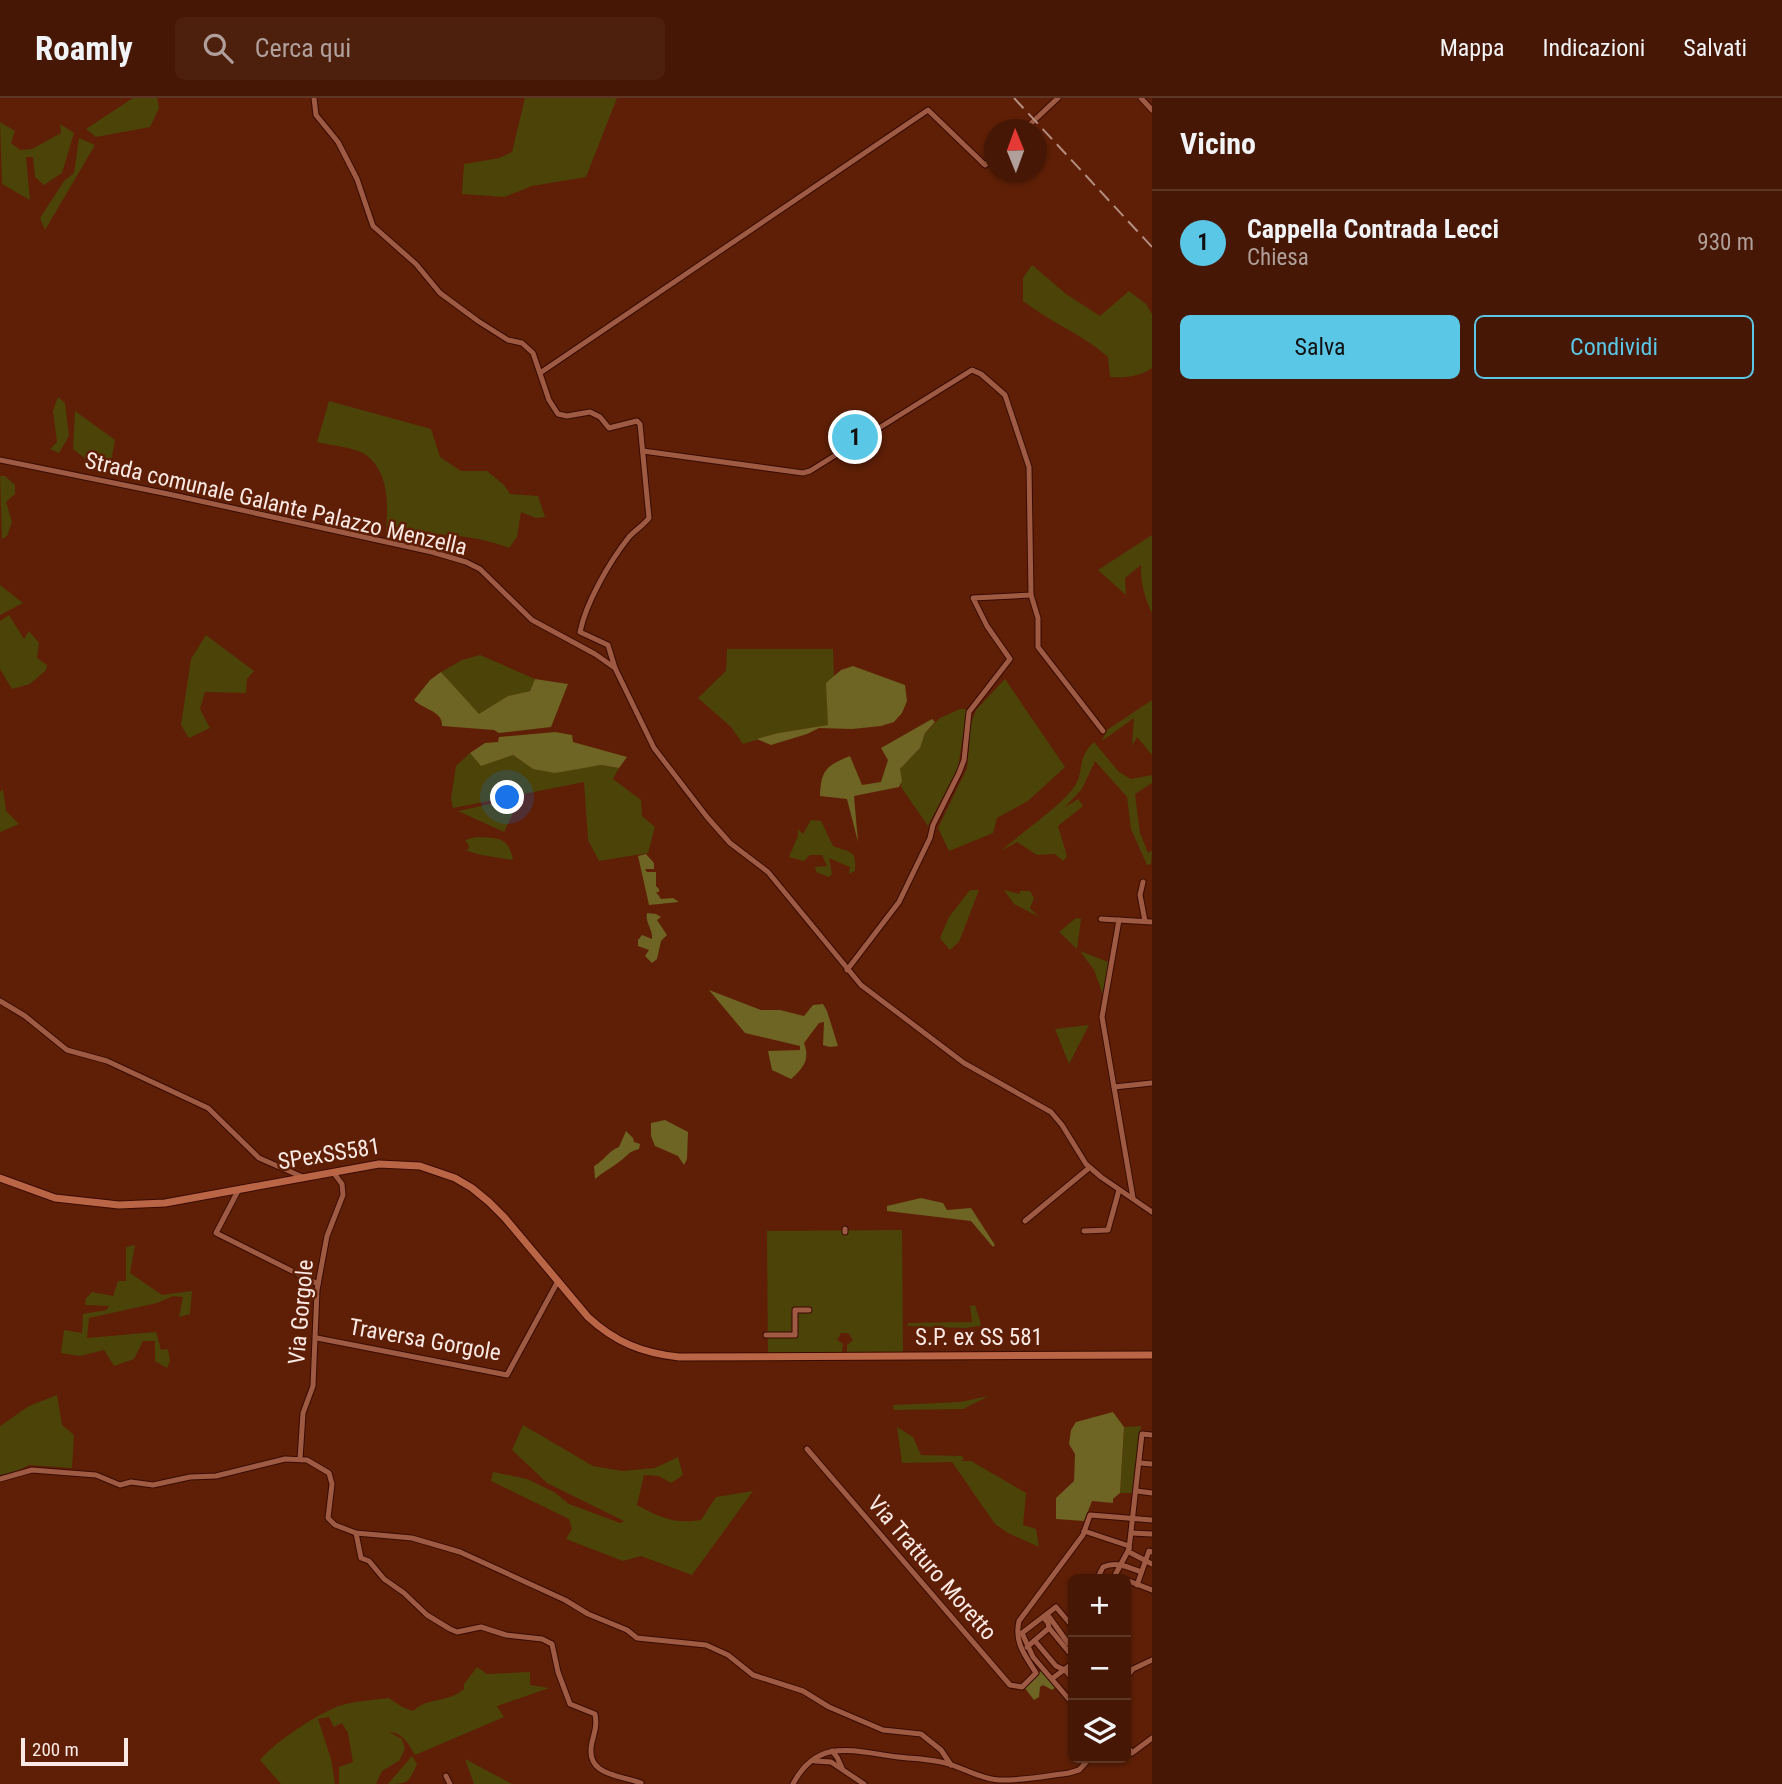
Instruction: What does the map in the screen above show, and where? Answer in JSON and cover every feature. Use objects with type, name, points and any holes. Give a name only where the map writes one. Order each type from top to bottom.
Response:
[{"type":"main road","name":"SPexSS581","points":[[0,1178],[55,1198],[106,1205],[164,1203],[379,1164],[402,1164],[428,1169],[455,1178],[472,1188],[505,1218],[601,1329],[620,1342],[640,1350],[679,1357],[807,1357]]},
{"type":"main road","name":"S.P. ex SS 581","points":[[807,1357],[1152,1355]]},
{"type":"street","points":[[314,98],[316,115],[338,142],[357,179],[373,226],[416,264],[440,293],[492,330],[508,340],[522,343],[533,353],[549,400],[558,414],[567,416],[590,412],[609,428],[637,421],[640,424],[649,518],[642,528],[631,535],[597,589],[586,608],[580,632],[566,639]]},
{"type":"street","points":[[1036,119],[1058,98]]},
{"type":"street","points":[[1141,98],[1152,110]]},
{"type":"street","points":[[540,373],[928,110],[984,164]]},
{"type":"street","points":[[643,451],[803,473],[976,370],[1005,395],[1029,467],[1031,595],[1038,618],[1038,647],[1103,731]]},
{"type":"street","name":"Strada comunale Galante Palazzo Menzella","points":[[0,460],[173,495],[432,552],[466,562],[480,569],[532,620],[595,654],[615,668]]},
{"type":"street","points":[[847,970],[899,902],[964,760],[969,712],[1010,659],[987,626],[973,598],[1031,595]]},
{"type":"street","points":[[580,632],[608,645],[615,668],[654,748],[699,807],[730,843],[768,872],[861,985],[964,1063],[1051,1112],[1089,1167],[1152,1212]]},
{"type":"street","points":[[1101,919],[1149,922],[1140,895],[1143,882]]},
{"type":"street","points":[[1119,920],[1102,1017],[1133,1198]]},
{"type":"street","points":[[0,1001],[25,1016],[67,1050],[107,1062],[208,1108],[259,1158],[305,1178]]},
{"type":"street","points":[[1114,1087],[1152,1083]]},
{"type":"street","points":[[1025,1221],[1089,1167]]},
{"type":"street","name":"Via Gorgole","points":[[300,1459],[303,1413],[313,1386],[318,1284],[327,1236],[344,1195],[342,1184],[333,1172]]},
{"type":"street","points":[[239,1189],[216,1233],[318,1284]]},
{"type":"street","points":[[1084,1231],[1108,1230],[1119,1189]]},
{"type":"street","name":"Traversa Gorgole","points":[[317,1338],[507,1375],[558,1281]]},
{"type":"street","points":[[766,1335],[795,1335],[795,1310],[809,1310]]},
{"type":"street","points":[[1115,1574],[1129,1552],[1142,1434],[1152,1435]]},
{"type":"street","name":"Via Tratturo Moretto","points":[[807,1449],[1010,1685],[1022,1687],[1036,1673],[1030,1659]]},
{"type":"street","points":[[0,1479],[32,1470],[96,1475],[120,1485],[131,1482],[153,1485],[190,1477],[216,1476],[274,1460],[300,1459],[315,1463],[330,1473],[332,1484],[328,1510],[330,1521],[340,1528],[356,1533],[412,1538],[460,1552],[638,1637],[705,1644],[728,1655],[753,1675],[803,1691],[829,1707],[883,1730],[921,1734],[941,1750],[951,1765]]},
{"type":"street","points":[[1140,1463],[1152,1464]]},
{"type":"street","points":[[1137,1491],[1152,1493]]},
{"type":"street","points":[[1070,1700],[1052,1678],[1018,1645],[1023,1614],[1084,1531],[1090,1515],[1152,1520]]},
{"type":"street","points":[[1084,1531],[1129,1546],[1129,1552]]},
{"type":"street","points":[[356,1533],[361,1558],[369,1562],[384,1579],[427,1615],[450,1629],[457,1632],[481,1627],[506,1635],[542,1639],[552,1644],[558,1672],[570,1704],[595,1714],[597,1728],[591,1752],[599,1769],[641,1784]]},
{"type":"street","points":[[1132,1533],[1152,1534]]},
{"type":"street","points":[[1137,1585],[1149,1551],[1152,1552]]},
{"type":"street","points":[[1129,1552],[1152,1564]]},
{"type":"street","points":[[1100,1574],[1103,1567],[1110,1563],[1141,1572]]},
{"type":"street","points":[[1131,1582],[1151,1587]]},
{"type":"street","points":[[1019,1634],[1056,1607],[1068,1621]]},
{"type":"street","points":[[1045,1616],[1049,1628],[1068,1642]]},
{"type":"street","points":[[1045,1616],[1068,1642]]},
{"type":"street","points":[[1027,1647],[1049,1628]]},
{"type":"street","points":[[1019,1634],[1030,1659]]},
{"type":"street","points":[[1035,1641],[1056,1666],[1068,1673]]},
{"type":"street","points":[[1131,1672],[1151,1661]]},
{"type":"street","points":[[1052,1678],[1068,1667]]},
{"type":"street","points":[[1131,1751],[1152,1738]]},
{"type":"street","points":[[841,1765],[843,1750]]},
{"type":"street","points":[[793,1784],[799,1773],[812,1761],[832,1751],[843,1750],[861,1750],[951,1765],[985,1778],[999,1780],[1069,1773],[1079,1770],[1086,1763]]},
{"type":"street","points":[[831,1762],[832,1751]]},
{"type":"street","points":[[832,1751],[841,1765],[864,1784]]},
{"type":"street","points":[[812,1761],[841,1765]]},
{"type":"street","points":[[446,1776],[450,1784]]},
{"type":"shaded area","points":[[133,98],[157,98],[159,108],[150,127],[96,137],[86,129]]},
{"type":"shaded area","points":[[525,98],[617,98],[586,177],[532,186],[504,197],[462,194],[464,164],[499,158],[512,152]]},
{"type":"shaded area","points":[[0,122],[15,131],[11,143],[20,150],[32,149],[61,133],[60,124],[74,133],[62,173],[44,185],[35,177],[33,157],[26,157],[30,200],[2,184]]},
{"type":"shaded area","points":[[79,138],[95,145],[45,230],[40,218],[64,181],[74,173]]},
{"type":"shaded area","points":[[1032,265],[1066,294],[1100,316],[1129,291],[1146,304],[1152,314],[1152,368],[1132,376],[1110,377],[1108,357],[1023,301],[1023,278]]},
{"type":"shaded area","points":[[58,397],[65,403],[69,436],[59,453],[50,449],[57,442],[53,411]]},
{"type":"shaded area","points":[[329,401],[431,429],[440,457],[461,471],[487,471],[504,485],[510,494],[538,496],[545,517],[536,518],[521,512],[517,537],[509,548],[464,537],[386,533],[386,491],[380,471],[374,462],[357,450],[317,442]]},
{"type":"shaded area","points":[[75,411],[115,440],[109,471],[100,470],[73,449]]},
{"type":"shaded area","points":[[0,476],[5,476],[15,485],[15,494],[6,502],[12,522],[7,536],[2,539]]},
{"type":"shaded area","points":[[1152,535],[1152,613],[1141,577],[1141,565],[1125,578],[1126,595],[1098,570]]},
{"type":"shaded area","points":[[0,585],[23,603],[0,615]]},
{"type":"shaded area","points":[[9,615],[24,639],[29,631],[39,643],[37,658],[47,665],[46,670],[30,684],[12,689],[0,669],[0,621]]},
{"type":"shaded area","points":[[206,635],[254,671],[247,679],[246,693],[205,692],[200,709],[210,728],[189,738],[181,725],[191,659]]},
{"type":"shaded area","points":[[727,649],[833,649],[834,677],[831,680],[828,725],[778,733],[743,744],[731,727],[698,698],[726,671]]},
{"type":"shaded area","points":[[480,655],[535,679],[530,691],[508,696],[479,715],[441,672],[462,660]]},
{"type":"shaded area","points":[[853,666],[905,685],[907,701],[894,722],[852,729],[819,728],[771,745],[757,739],[828,725],[826,683],[841,670]]},
{"type":"shaded area","points":[[441,672],[479,714],[508,696],[530,691],[535,679],[568,684],[551,727],[499,733],[494,730],[442,726],[436,714],[414,700],[430,680]]},
{"type":"shaded area","points":[[1005,679],[1065,767],[1028,801],[997,818],[993,833],[949,851],[938,828],[967,768],[971,723],[976,710]]},
{"type":"shaded area","points":[[1152,700],[1152,755],[1137,737],[1132,746],[1134,718],[1102,741],[1107,730]]},
{"type":"shaded area","points":[[960,709],[967,709],[958,768],[928,826],[901,787],[900,769],[920,748],[925,733],[940,718]]},
{"type":"shaded area","points":[[932,719],[935,722],[925,733],[920,748],[900,769],[902,781],[899,787],[854,796],[858,842],[847,799],[820,796],[826,770],[850,756],[862,785],[881,782],[888,760],[881,748]]},
{"type":"shaded area","points":[[555,732],[572,735],[573,742],[627,757],[619,768],[601,765],[555,773],[533,769],[513,755],[481,766],[470,753],[485,743],[498,742],[499,737]]},
{"type":"shaded area","points":[[1094,742],[1119,772],[1131,779],[1152,775],[1152,783],[1135,794],[1140,833],[1148,853],[1152,851],[1151,864],[1147,865],[1131,829],[1127,797],[1095,761],[1082,789],[1064,808],[1078,799],[1083,806],[1058,826],[1067,856],[1063,861],[1055,854],[1037,855],[1017,842],[1001,851],[1069,794],[1078,780],[1085,754]]},
{"type":"shaded area","points":[[470,753],[481,765],[513,755],[533,769],[601,765],[619,768],[613,779],[641,800],[642,816],[655,827],[648,853],[599,861],[588,840],[584,782],[453,808],[451,799],[456,766]]},
{"type":"shaded area","points":[[3,789],[6,811],[19,824],[0,832],[0,792]]},
{"type":"shaded area","points":[[514,799],[514,811],[504,832],[458,811]]},
{"type":"shaded area","points":[[811,820],[821,821],[833,846],[853,855],[855,871],[849,874],[850,867],[829,858],[832,874],[829,877],[816,872],[815,867],[827,866],[822,855],[810,855],[804,861],[789,857],[798,836],[798,829],[803,834]]},
{"type":"shaded area","points":[[476,837],[495,838],[505,842],[513,860],[465,850],[468,850],[469,846],[465,840]]},
{"type":"shaded area","points":[[646,854],[654,863],[654,869],[645,869],[647,872],[656,872],[659,892],[656,892],[661,899],[673,898],[679,902],[649,905],[638,856]]},
{"type":"shaded area","points":[[970,890],[979,890],[959,942],[950,950],[940,938],[949,917]]},
{"type":"shaded area","points":[[1004,890],[1020,894],[1020,891],[1030,891],[1034,898],[1030,908],[1039,917],[1014,904]]},
{"type":"shaded area","points":[[647,913],[661,917],[657,920],[667,935],[661,941],[657,959],[652,963],[645,956],[649,950],[638,946],[642,935],[652,939]]},
{"type":"shaded area","points":[[1076,918],[1081,919],[1077,949],[1059,932]]},
{"type":"shaded area","points":[[1080,951],[1111,963],[1105,1000],[1094,970]]},
{"type":"shaded area","points":[[709,990],[761,1010],[780,1010],[804,1016],[813,1005],[823,1004],[838,1046],[823,1045],[824,1022],[819,1023],[804,1043],[805,1063],[791,1079],[772,1070],[768,1051],[800,1050],[800,1046],[745,1033]]},
{"type":"shaded area","points":[[1089,1025],[1069,1064],[1055,1029]]},
{"type":"shaded area","points":[[665,1120],[688,1132],[687,1159],[684,1165],[678,1156],[655,1146],[651,1136],[651,1123]]},
{"type":"shaded area","points":[[626,1131],[634,1142],[640,1144],[639,1149],[595,1179],[594,1166],[619,1147]]},
{"type":"shaded area","points":[[921,1198],[943,1203],[947,1210],[971,1208],[995,1245],[993,1247],[971,1221],[887,1211],[887,1206]]},
{"type":"shaded area","points":[[902,1230],[903,1352],[847,1352],[847,1345],[853,1340],[848,1333],[841,1333],[837,1340],[843,1344],[842,1352],[768,1353],[767,1231]]},
{"type":"shaded area","points":[[135,1245],[130,1273],[162,1295],[192,1291],[190,1314],[179,1317],[183,1297],[173,1296],[157,1303],[89,1318],[87,1338],[156,1332],[161,1350],[168,1349],[170,1360],[167,1368],[155,1361],[155,1341],[143,1341],[134,1359],[114,1366],[104,1350],[80,1356],[61,1353],[64,1330],[82,1333],[83,1314],[106,1310],[109,1306],[85,1305],[86,1298],[92,1292],[113,1296],[118,1281],[126,1281],[126,1247]]},
{"type":"shaded area","points":[[975,1305],[980,1326],[907,1326],[908,1323],[972,1322],[970,1306]]},
{"type":"shaded area","points":[[57,1395],[62,1425],[74,1435],[72,1468],[29,1465],[0,1477],[0,1426],[29,1406]]},
{"type":"shaded area","points":[[989,1396],[963,1409],[894,1410],[893,1405],[960,1402]]},
{"type":"shaded area","points":[[1113,1412],[1124,1427],[1120,1493],[1113,1499],[1113,1503],[1092,1501],[1084,1521],[1056,1519],[1056,1498],[1074,1481],[1075,1454],[1069,1444],[1071,1430],[1076,1422]]},
{"type":"shaded area","points":[[523,1425],[593,1466],[622,1471],[655,1468],[678,1457],[683,1475],[671,1483],[659,1476],[644,1475],[637,1505],[668,1519],[701,1520],[716,1497],[753,1491],[692,1575],[641,1556],[623,1561],[566,1539],[572,1529],[569,1519],[491,1481],[493,1472],[527,1479],[554,1492],[569,1504],[620,1523],[624,1521],[547,1483],[512,1450]]},
{"type":"shaded area","points":[[1141,1426],[1135,1493],[1120,1493],[1124,1427]]},
{"type":"shaded area","points":[[897,1427],[913,1437],[921,1455],[962,1456],[964,1459],[961,1461],[971,1461],[1026,1493],[1023,1525],[1036,1529],[1039,1547],[995,1524],[952,1462],[902,1463]]},
{"type":"shaded area","points":[[477,1667],[487,1674],[530,1672],[530,1685],[549,1688],[497,1706],[504,1717],[415,1755],[402,1737],[389,1732],[402,1739],[405,1749],[399,1761],[382,1771],[376,1784],[339,1784],[339,1767],[353,1762],[348,1733],[342,1723],[334,1727],[329,1717],[318,1719],[331,1759],[335,1784],[281,1784],[260,1760],[286,1737],[339,1706],[389,1698],[413,1711],[426,1703],[457,1694],[464,1689],[464,1684]]},
{"type":"shaded area","points":[[1042,1670],[1056,1687],[1052,1690],[1043,1685],[1040,1687],[1039,1697],[1034,1700],[1024,1687]]},
{"type":"shaded area","points":[[412,1756],[417,1764],[409,1779],[400,1784],[388,1784]]},
{"type":"shaded area","points":[[465,1759],[512,1784],[474,1784]]},
{"type":"railway","points":[[1014,98],[1152,247]]},
{"type":"place","name":"Cappella Contrada Lecci","points":[[855,437]]}]
